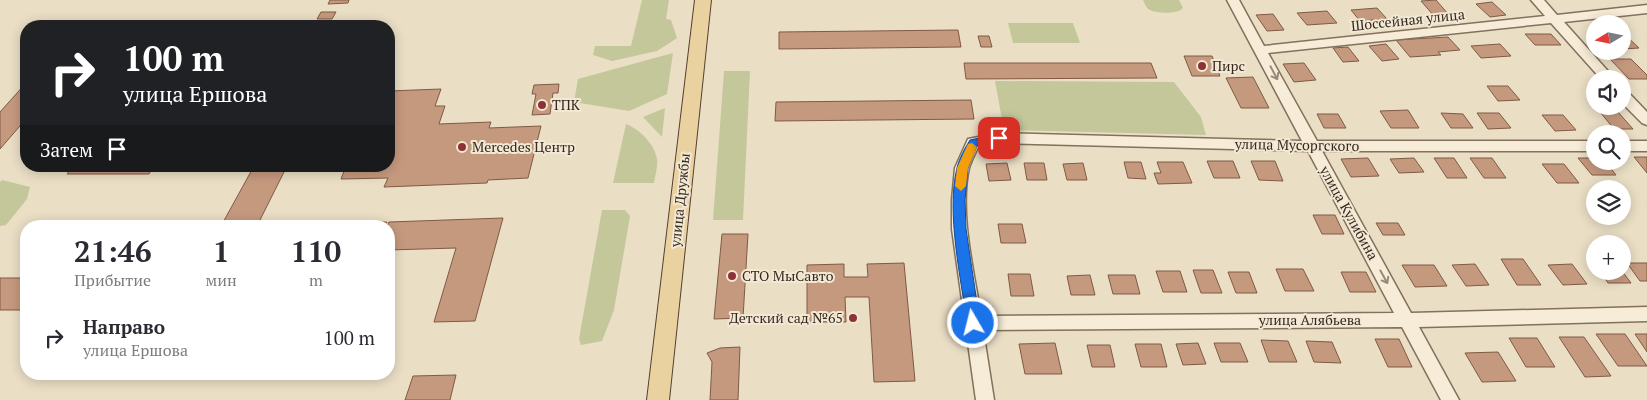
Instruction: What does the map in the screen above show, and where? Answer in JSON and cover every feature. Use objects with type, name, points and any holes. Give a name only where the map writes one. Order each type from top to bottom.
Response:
[{"type":"main road","name":"улица Дружбы","points":[[658,400],[703,0]]},
{"type":"street","name":"улица Кулибина","points":[[1233,0],[1450,400]]},
{"type":"street","points":[[1537,0],[1601,70]]},
{"type":"street","name":"Шоссейная улица","points":[[1261,50],[1647,9]]},
{"type":"street","points":[[1631,103],[1647,120]]},
{"type":"street","name":"улица Мусоргского","points":[[973,323],[960,229],[959,200],[962,168],[973,143],[999,138],[1313,146],[1586,146]]},
{"type":"street","points":[[1631,146],[1647,146]]},
{"type":"street","name":"улица Алябьева","points":[[973,323],[1408,320],[1647,314]]},
{"type":"street","points":[[973,323],[985,400]]},
{"type":"green space","points":[[642,0],[669,0],[666,19],[671,20],[677,38],[657,51],[612,61],[593,55],[595,46],[631,46]]},
{"type":"green space","points":[[1143,0],[1179,0],[1183,8],[1168,13],[1158,12],[1149,9]]},
{"type":"green space","points":[[1008,23],[1073,23],[1080,43],[1013,43]]},
{"type":"green space","points":[[673,53],[667,94],[629,111],[574,102],[578,79]]},
{"type":"green space","points":[[724,71],[750,71],[743,220],[713,220]]},
{"type":"green space","points":[[995,81],[1174,82],[1201,117],[1206,135],[1004,130]]},
{"type":"green space","points":[[665,108],[662,137],[643,117]]},
{"type":"green space","points":[[626,124],[641,133],[656,153],[657,168],[654,183],[613,183]]},
{"type":"green space","points":[[2,180],[30,187],[27,199],[6,225],[0,226],[0,182]]},
{"type":"green space","points":[[602,210],[625,210],[630,216],[614,310],[602,341],[581,345],[579,339]]},
{"type":"building","points":[[330,0],[349,0],[348,3],[328,4]]},
{"type":"building","points":[[1436,0],[1449,15],[1434,16],[1421,1]]},
{"type":"building","points":[[1492,2],[1506,15],[1490,17],[1476,4]]},
{"type":"building","points":[[1377,8],[1387,19],[1360,21],[1351,10]]},
{"type":"building","points":[[1327,11],[1337,23],[1307,25],[1297,13]]},
{"type":"building","points":[[321,12],[336,12],[332,19],[317,19]]},
{"type":"building","points":[[1273,14],[1284,30],[1267,31],[1256,15]]},
{"type":"building","points":[[958,30],[961,47],[779,49],[779,32]]},
{"type":"building","points":[[1525,34],[1551,34],[1561,45],[1535,45]]},
{"type":"building","points":[[978,36],[989,36],[992,47],[981,47]]},
{"type":"building","points":[[1448,37],[1460,50],[1438,52],[1441,55],[1410,57],[1396,40]]},
{"type":"building","points":[[1631,41],[1639,48],[1631,48]]},
{"type":"building","points":[[1386,44],[1399,59],[1382,61],[1369,46]]},
{"type":"building","points":[[1500,44],[1511,56],[1481,58],[1471,46]]},
{"type":"building","points":[[1348,47],[1359,61],[1343,62],[1333,48]]},
{"type":"building","name":"Пирс","points":[[1184,56],[1212,56],[1220,76],[1192,76]]},
{"type":"building","points":[[1631,59],[1647,75],[1647,79],[1631,79],[1631,70],[1620,70],[1611,60]]},
{"type":"building","points":[[964,63],[1151,63],[1157,78],[966,79]]},
{"type":"building","points":[[1304,63],[1316,80],[1294,82],[1283,64]]},
{"type":"building","points":[[1253,77],[1269,108],[1241,108],[1226,78]]},
{"type":"building","points":[[559,84],[558,93],[553,93],[550,114],[532,115],[536,94],[532,94],[534,85]]},
{"type":"building","points":[[1487,86],[1508,86],[1520,100],[1498,101]]},
{"type":"building","name":"Mercedes Центр","points":[[441,89],[435,106],[445,106],[439,124],[491,122],[489,128],[541,126],[528,178],[488,180],[487,183],[384,187],[388,178],[341,179],[344,172],[395,172],[395,91]]},
{"type":"building","points":[[20,90],[20,126],[0,149],[0,112]]},
{"type":"building","points":[[971,100],[974,119],[775,121],[776,102]]},
{"type":"building","points":[[1408,110],[1419,128],[1391,128],[1380,111]]},
{"type":"building","points":[[1441,113],[1463,114],[1473,128],[1451,128]]},
{"type":"building","points":[[1477,113],[1499,113],[1511,128],[1488,129]]},
{"type":"building","points":[[1317,114],[1338,114],[1346,128],[1324,128]]},
{"type":"building","points":[[1542,115],[1563,115],[1576,130],[1555,131]]},
{"type":"building","points":[[1602,115],[1621,115],[1629,125],[1611,125]]},
{"type":"building","points":[[1634,157],[1647,157],[1647,173]]},
{"type":"building","points":[[1368,158],[1379,176],[1351,177],[1341,159]]},
{"type":"building","points":[[1414,158],[1424,172],[1399,173],[1390,159]]},
{"type":"building","points":[[1434,158],[1454,158],[1467,178],[1447,178]]},
{"type":"building","points":[[1470,158],[1492,158],[1506,178],[1484,178]]},
{"type":"building","points":[[1578,158],[1586,158],[1586,168]]},
{"type":"building","points":[[1207,161],[1233,161],[1240,178],[1214,178]]},
{"type":"building","points":[[1251,161],[1275,161],[1283,181],[1259,180]]},
{"type":"building","points":[[1124,162],[1141,162],[1146,179],[1128,178]]},
{"type":"building","points":[[1157,162],[1183,162],[1192,183],[1158,184],[1154,173],[1161,173]]},
{"type":"building","points":[[1007,163],[1011,180],[989,181],[986,164]]},
{"type":"building","points":[[1024,163],[1044,163],[1047,180],[1027,180]]},
{"type":"building","points":[[1083,163],[1087,180],[1067,180],[1063,164]]},
{"type":"building","points":[[1542,164],[1564,164],[1579,183],[1557,183]]},
{"type":"building","points":[[1588,170],[1612,170],[1616,175],[1592,175]]},
{"type":"building","points":[[68,172],[150,172],[149,174],[67,174]]},
{"type":"building","points":[[251,172],[284,172],[260,220],[224,220]]},
{"type":"building","points":[[1313,215],[1335,215],[1344,234],[1322,234]]},
{"type":"building","points":[[503,218],[475,321],[434,322],[456,248],[395,250],[395,222]]},
{"type":"building","points":[[1376,223],[1398,223],[1405,235],[1383,235]]},
{"type":"building","points":[[998,224],[1022,224],[1026,243],[1001,243]]},
{"type":"building","name":"СТО МыСавто","points":[[722,234],[748,234],[743,318],[714,319]]},
{"type":"building","points":[[1501,259],[1523,259],[1541,285],[1517,285]]},
{"type":"building","points":[[904,263],[915,381],[874,382],[869,297],[845,297],[846,322],[807,322],[807,265],[844,264],[844,277],[868,277],[867,264]]},
{"type":"building","points":[[1631,263],[1647,263],[1647,281],[1640,281],[1631,269]]},
{"type":"building","points":[[1475,264],[1489,285],[1466,286],[1452,265]]},
{"type":"building","points":[[1572,264],[1587,284],[1563,285],[1548,265]]},
{"type":"building","points":[[1402,265],[1434,265],[1447,286],[1415,287]]},
{"type":"building","points":[[1276,269],[1303,269],[1314,291],[1285,291]]},
{"type":"building","points":[[1193,270],[1213,270],[1222,293],[1201,293]]},
{"type":"building","points":[[1156,271],[1180,271],[1187,292],[1163,292]]},
{"type":"building","points":[[1228,272],[1249,272],[1257,293],[1236,293]]},
{"type":"building","points":[[1341,272],[1366,272],[1376,292],[1350,292]]},
{"type":"building","points":[[1008,274],[1030,274],[1034,296],[1011,296]]},
{"type":"building","points":[[1090,275],[1095,295],[1071,295],[1067,276]]},
{"type":"building","points":[[1108,275],[1135,275],[1140,294],[1113,294]]},
{"type":"building","points":[[0,278],[20,278],[20,310],[0,310]]},
{"type":"building","points":[[1606,280],[1629,280],[1631,283],[1608,283]]},
{"type":"building","points":[[1596,334],[1625,334],[1647,366],[1618,366]]},
{"type":"building","points":[[1635,334],[1647,334],[1647,352]]},
{"type":"building","points":[[1559,337],[1584,337],[1611,376],[1585,377]]},
{"type":"building","points":[[1509,338],[1537,338],[1555,367],[1526,367]]},
{"type":"building","points":[[1375,339],[1399,339],[1412,367],[1388,367]]},
{"type":"building","points":[[1261,340],[1288,341],[1297,362],[1269,362]]},
{"type":"building","points":[[1306,341],[1332,342],[1341,363],[1314,362]]},
{"type":"building","points":[[1055,343],[1062,374],[1025,374],[1019,344]]},
{"type":"building","points":[[1198,343],[1206,364],[1183,365],[1176,344]]},
{"type":"building","points":[[1214,343],[1240,343],[1248,362],[1221,362]]},
{"type":"building","points":[[1135,344],[1161,344],[1167,367],[1141,367]]},
{"type":"building","points":[[1087,345],[1110,345],[1115,367],[1092,367]]},
{"type":"building","points":[[740,347],[738,400],[710,400],[712,362],[707,353],[720,348]]},
{"type":"building","points":[[1498,352],[1516,381],[1482,382],[1465,353]]},
{"type":"building","points":[[456,375],[450,400],[405,400],[413,376]]},
{"type":"slow traffic","points":[[961,186],[962,168],[972,147]]},
{"type":"place","name":"Пирс","points":[[1202,66]]},
{"type":"place","name":"ТПК","points":[[542,105]]},
{"type":"place","name":"Mercedes Центр","points":[[462,147]]},
{"type":"place","name":"СТО МыСавто","points":[[732,276]]},
{"type":"place","name":"Детский сад №65","points":[[853,318]]},
{"type":"route","points":[[973,323],[960,229],[959,200],[962,168],[973,143],[999,138]]}]
